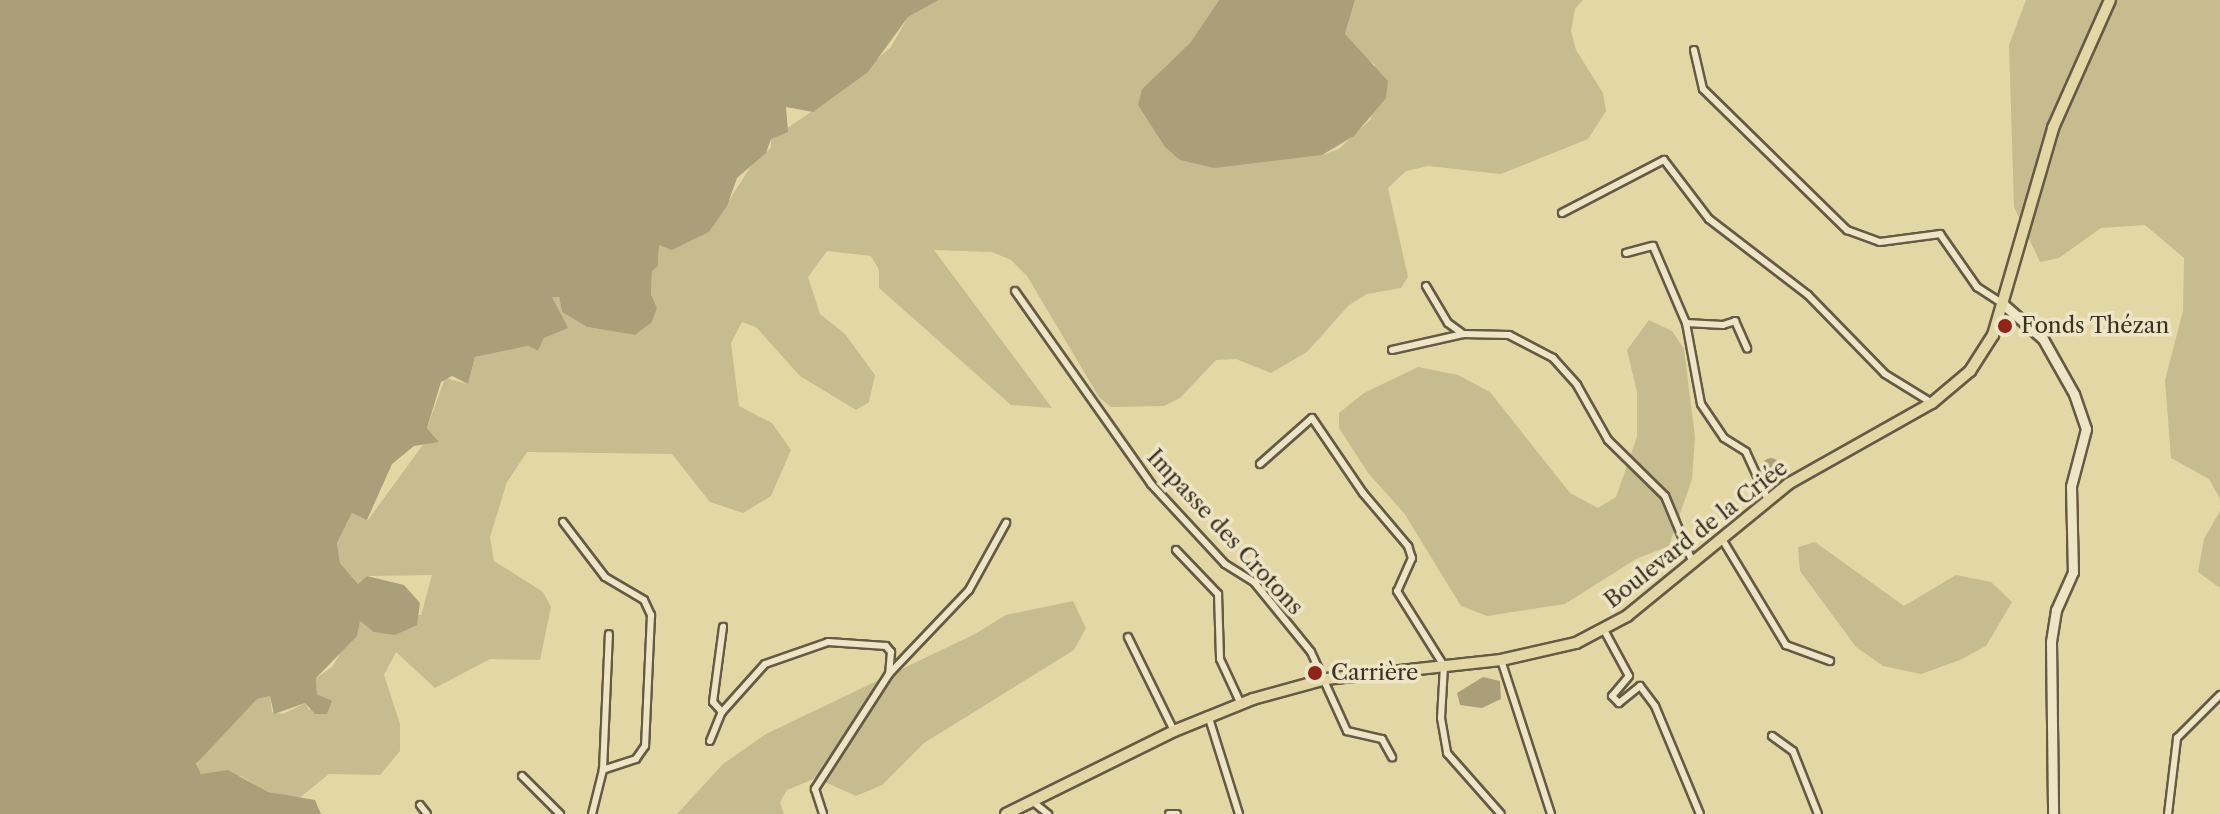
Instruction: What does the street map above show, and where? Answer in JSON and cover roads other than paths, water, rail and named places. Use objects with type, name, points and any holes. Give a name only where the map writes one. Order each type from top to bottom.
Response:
[{"type":"main road","name":"Boulevard de la Criée","points":[[1006,814],[1240,702],[1326,679],[1501,660],[1576,643],[1604,630],[1694,565],[1768,500],[1932,403],[1983,353],[2003,304],[2057,116],[2110,0]]},
{"type":"street","points":[[1694,50],[1703,89],[1847,230],[1880,242],[1940,234],[1977,287],[2003,304],[2043,339],[2074,394],[2086,429],[2071,486],[2073,572],[2056,610],[2051,642],[2053,814]]},
{"type":"street","points":[[1562,213],[1664,160],[1709,219],[1808,295],[1885,374],[1932,403]]},
{"type":"street","points":[[1626,253],[1653,246],[1686,323],[1701,404],[1724,438],[1746,452],[1768,500]]},
{"type":"street","points":[[1426,286],[1448,323],[1463,334]]},
{"type":"street","name":"Impasse des Crotons","points":[[1015,291],[1151,484],[1225,564],[1254,582],[1311,652],[1326,679],[1347,731],[1382,739],[1392,757]]},
{"type":"street","points":[[1686,323],[1735,321],[1747,348]]},
{"type":"street","points":[[1392,350],[1463,334],[1509,335],[1553,358],[1577,385],[1608,440],[1665,496],[1694,565]]},
{"type":"street","points":[[1260,464],[1312,418],[1363,493],[1408,546],[1412,558],[1397,591],[1444,666],[1441,718],[1447,753],[1501,814]]},
{"type":"street","points":[[563,522],[605,577],[644,600],[651,615],[645,746],[636,759],[603,770]]},
{"type":"street","points":[[823,814],[815,789],[889,674],[969,590],[1006,523]]},
{"type":"street","points":[[1722,539],[1786,645],[1830,661]]},
{"type":"street","points":[[1176,550],[1218,594],[1220,659],[1240,702]]},
{"type":"street","points":[[722,712],[713,702],[723,627]]},
{"type":"street","points":[[1604,630],[1629,676],[1612,696],[1619,703],[1640,686],[1655,706],[1683,780],[1700,814]]},
{"type":"street","points":[[592,814],[603,770],[609,634]]},
{"type":"street","points":[[1128,637],[1174,731]]},
{"type":"street","points":[[710,741],[722,712],[765,664],[828,642],[886,646],[891,652],[889,674]]},
{"type":"street","points":[[1501,660],[1551,814]]},
{"type":"street","points":[[2168,814],[2177,738],[2220,695]]},
{"type":"street","points":[[1208,715],[1239,814]]},
{"type":"street","points":[[1772,736],[1793,751],[1818,814]]},
{"type":"street","points":[[522,776],[560,814]]},
{"type":"street","points":[[1032,801],[1048,814]]},
{"type":"street","points":[[420,805],[427,814]]},
{"type":"street","points":[[1169,814],[1177,814]]},
{"type":"place","name":"Fonds Thézan","points":[[2005,326]]},
{"type":"place","name":"Carrière","points":[[1315,673]]}]
